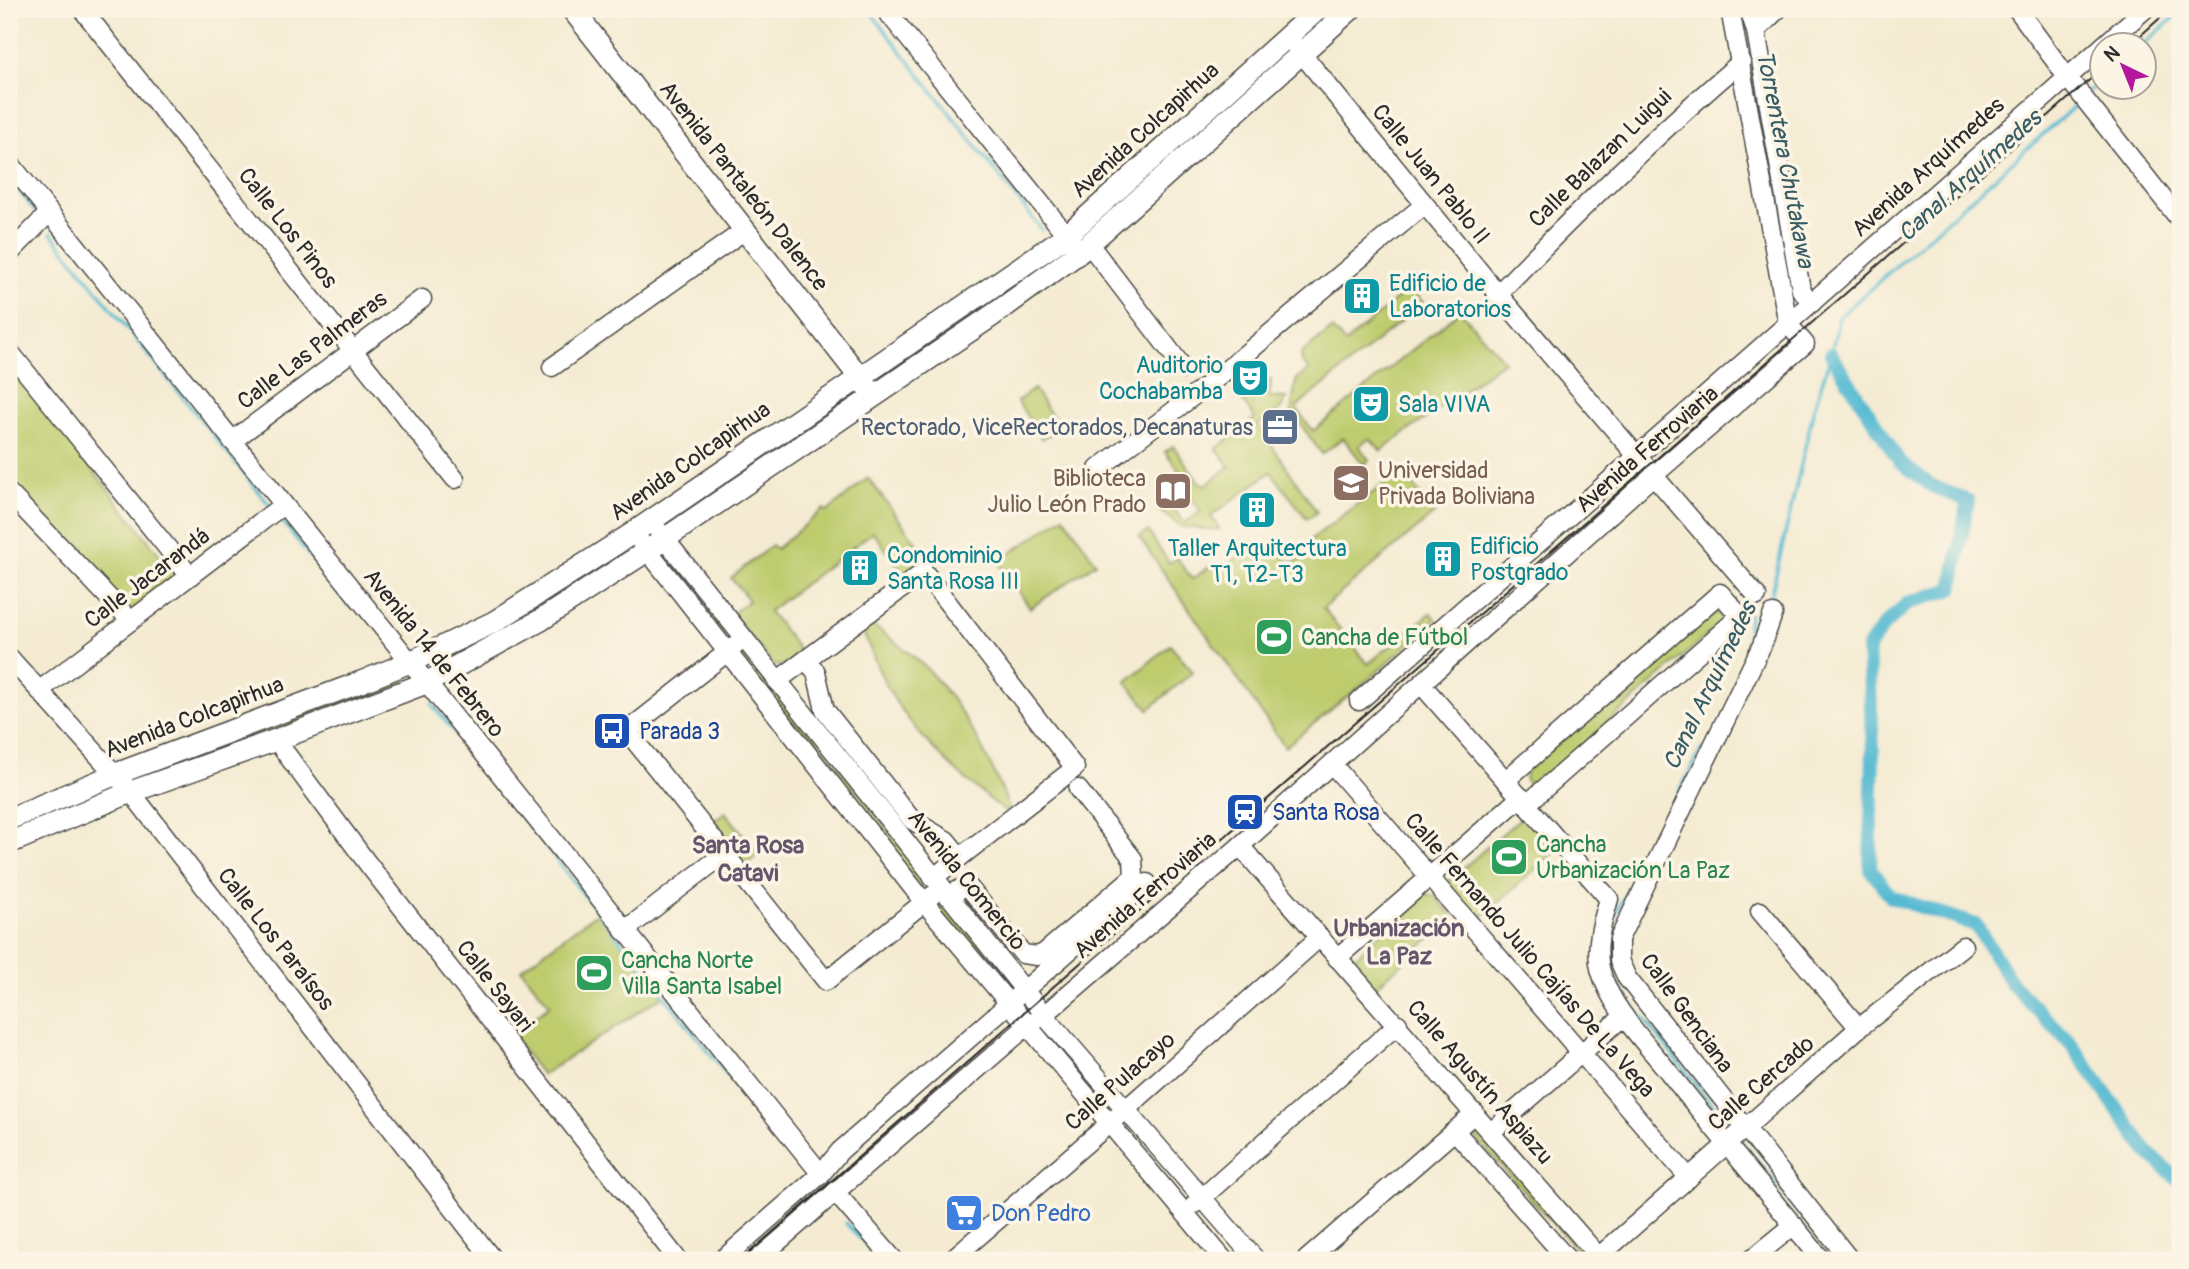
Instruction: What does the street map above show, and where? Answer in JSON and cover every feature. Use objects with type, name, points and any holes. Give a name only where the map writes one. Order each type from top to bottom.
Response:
[{"type":"main road","name":"Avenida Pantaleón Dalence","points":[[572,9],[874,396]]},
{"type":"main road","name":"Avenida Colcapirhua","points":[[9,819],[116,774],[410,662],[494,622],[642,527],[860,376],[1078,244],[1287,36],[1318,9]]},
{"type":"main road","name":"Avenida Colcapirhua","points":[[9,843],[131,792],[426,682],[541,620],[656,545],[993,315],[1351,9]]},
{"type":"street","name":"Calle Los Pinos","points":[[82,9],[454,479]]},
{"type":"street","points":[[885,9],[1078,244],[1185,369]]},
{"type":"street","points":[[1730,9],[1788,324]]},
{"type":"street","points":[[1749,9],[1756,32],[1801,289],[1812,303]]},
{"type":"street","points":[[1756,32],[1778,9]]},
{"type":"street","points":[[2017,9],[2180,220]]},
{"type":"street","name":"Avenida Arquímedes","points":[[2118,32],[2145,9]]},
{"type":"street","name":"Calle Juan Pablo II","points":[[1287,36],[1498,294],[1757,596]]},
{"type":"street","name":"Avenida Arquímedes","points":[[1788,324],[2088,58]]},
{"type":"street","name":"Calle Balazan Luigui","points":[[1498,294],[1604,185],[1667,125],[1741,62]]},
{"type":"street","name":"Avenida 14 de Febrero","points":[[9,162],[821,1174]]},
{"type":"street","points":[[1098,469],[1218,377],[1424,205]]},
{"type":"street","points":[[9,254],[49,213]]},
{"type":"street","points":[[552,367],[745,230]]},
{"type":"street","name":"Calle Las Palmeras","points":[[232,441],[422,299]]},
{"type":"street","name":"Avenida Ferroviaria","points":[[757,1260],[1240,846],[1654,475],[1805,344],[1788,324],[1359,701]]},
{"type":"street","points":[[9,351],[190,576]]},
{"type":"street","points":[[9,493],[131,621]]},
{"type":"street","name":"Calle Jacarandá","points":[[40,690],[283,505]]},
{"type":"street","name":"Avenida Comercio","points":[[642,527],[726,653],[924,902],[1224,1260]]},
{"type":"street","name":"Avenida Comercio","points":[[656,545],[744,639],[1044,1014],[1256,1260]]},
{"type":"street","points":[[744,639],[627,731],[826,981],[941,887],[960,857],[1075,768],[924,572],[777,681]]},
{"type":"street","points":[[1337,958],[1740,616],[1720,593],[1506,780]]},
{"type":"street","name":"Calle Genciana","points":[[1773,614],[1762,645],[1619,939],[1619,960],[1627,978],[1794,1225],[1822,1260]]},
{"type":"street","name":"Calle Los Paraísos","points":[[9,657],[131,792],[493,1260]]},
{"type":"street","points":[[806,660],[816,672],[825,710],[912,820],[946,840],[960,857]]},
{"type":"street","points":[[1422,685],[1524,800]]},
{"type":"street","name":"Calle Sayari","points":[[275,740],[368,864],[678,1260]]},
{"type":"street","name":"Calle Fernando Julio Cajías De La Vega","points":[[1332,764],[1689,1178]]},
{"type":"street","points":[[941,887],[967,885],[1023,954],[1037,956],[1044,953],[1134,876],[1133,859],[1079,789]]},
{"type":"street","name":"Calle Genciana","points":[[1524,800],[1609,899],[1601,924],[1598,949],[1600,971],[1624,1016],[1850,1260]]},
{"type":"street","name":"Calle Agustín Aspiazu","points":[[1240,846],[1398,1024],[1597,1259]]},
{"type":"street","points":[[624,931],[724,854]]},
{"type":"street","name":"Avenida Ferroviaria","points":[[722,1260],[821,1174],[840,1151],[1147,883]]},
{"type":"street","points":[[1760,911],[1858,1028]]},
{"type":"street","name":"Calle Pulacayo","points":[[951,1260],[1320,937]]},
{"type":"street","name":"Calle Cercado","points":[[1597,1259],[1858,1028],[1963,946]]},
{"type":"street","points":[[1491,1132],[1624,1016]]},
{"type":"street","points":[[1185,1214],[1398,1024]]},
{"type":"street","points":[[1306,1260],[1475,1114]]},
{"type":"street","points":[[1455,1131],[1568,1260]]},
{"type":"street","points":[[835,1192],[894,1260]]},
{"type":"street","points":[[1751,1260],[1794,1225]]},
{"type":"green space","points":[[1410,288],[1423,303],[1296,408],[1313,431],[1460,311],[1504,361],[1381,451],[1370,438],[1359,446],[1369,460],[1364,465],[1343,438],[1322,454],[1291,411],[1296,380],[1309,370],[1302,362],[1301,354],[1332,329],[1345,343]]},
{"type":"green space","points":[[9,364],[174,573],[173,578],[134,609],[128,609],[9,484]]},
{"type":"green space","points":[[1271,379],[1270,397],[1287,398],[1281,409],[1258,425],[1317,512],[1307,519],[1271,472],[1211,516],[1220,530],[1182,527],[1161,512],[1170,505],[1185,523],[1201,511],[1175,477],[1180,471],[1165,452],[1173,446],[1200,483],[1206,485],[1230,466],[1216,449],[1255,418],[1243,402]]},
{"type":"green space","points":[[1034,389],[1060,428],[1042,439],[1017,401]]},
{"type":"green space","points":[[1402,471],[1435,513],[1323,608],[1368,664],[1431,613],[1436,619],[1375,674],[1285,747],[1139,537],[1148,531],[1169,563],[1177,558],[1192,579],[1212,565],[1216,571],[1241,555],[1231,540],[1279,546],[1286,560],[1297,561],[1304,554],[1309,541]]},
{"type":"green space","points":[[868,478],[927,557],[904,574],[873,532],[769,611],[801,653],[784,665],[774,666],[732,614],[749,600],[731,578],[772,545],[776,549],[824,509],[827,512]]},
{"type":"green space","points":[[1064,516],[1096,563],[1030,608],[998,562]]},
{"type":"green space","points":[[678,565],[729,628],[722,634],[671,571]]},
{"type":"green space","points":[[1711,610],[1716,611],[1724,620],[1535,787],[1528,784],[1525,778],[1527,770]]},
{"type":"green space","points":[[868,622],[899,644],[941,684],[975,735],[994,771],[1010,809],[1006,812],[948,763],[909,721],[892,696],[873,657],[861,627]]},
{"type":"green space","points":[[1170,645],[1193,672],[1149,709],[1126,682]]},
{"type":"green space","points":[[747,652],[927,879],[920,886],[739,658]]},
{"type":"green space","points":[[400,678],[405,685],[135,783],[131,776]]},
{"type":"green space","points":[[725,812],[759,854],[743,867],[708,826]]},
{"type":"green space","points":[[1524,815],[1555,852],[1477,921],[1445,884]]},
{"type":"green space","points":[[1425,894],[1435,896],[1454,917],[1373,989],[1352,966],[1355,957]]},
{"type":"green space","points":[[946,903],[1007,979],[1000,984],[939,909]]},
{"type":"green space","points":[[598,912],[663,996],[542,1075],[511,1035],[550,1005],[521,969]]},
{"type":"green space","points":[[1472,1124],[1591,1256],[1586,1260],[1467,1128]]},
{"type":"waterway","points":[[868,9],[1042,230]]},
{"type":"waterway","name":"Canal Arquímedes","points":[[2158,32],[2180,12]]},
{"type":"waterway","name":"Canal Arquímedes","points":[[1768,609],[1814,408],[1839,317],[2077,104]]},
{"type":"waterway","points":[[9,178],[36,213]]},
{"type":"waterway","points":[[51,233],[271,507]]},
{"type":"waterway","points":[[1831,354],[1899,461],[1932,486],[1968,501],[1952,589],[1908,603],[1885,624],[1868,648],[1873,750],[1870,869],[1891,897],[1976,925],[2012,984],[2072,1045],[2148,1153],[2180,1181]]},
{"type":"waterway","points":[[278,516],[351,608]]},
{"type":"waterway","points":[[1748,656],[1749,598]]},
{"type":"waterway","points":[[432,704],[808,1176]]},
{"type":"waterway","name":"Canal Arquímedes","points":[[1611,922],[1702,749]]},
{"type":"waterway","name":"Canal Arquímedes","points":[[1608,939],[1608,960],[1617,985],[1733,1131]]},
{"type":"waterway","name":"Canal Arquímedes","points":[[1740,1140],[1839,1260]]},
{"type":"waterway","points":[[846,1223],[880,1260]]},
{"type":"tram line","points":[[2145,32],[2170,9]]},
{"type":"tram line","points":[[741,1260],[2088,81]]},
{"type":"place","name":"Edificio de Laboratorios","points":[[1362,296]]},
{"type":"place","name":"Auditorio Cochabamba","points":[[1250,378]]},
{"type":"place","name":"Sala VIVA","points":[[1371,404]]},
{"type":"place","name":"Rectorado, ViceRectorados, Decanaturas","points":[[1280,427]]},
{"type":"place","name":"Universidad Privada Boliviana","points":[[1351,483]]},
{"type":"place","name":"Biblioteca Julio León Prado","points":[[1173,491]]},
{"type":"place","name":"Taller Arquitectura T1, T2-T3","points":[[1257,510]]},
{"type":"place","name":"Edificio Postgrado","points":[[1443,559]]},
{"type":"place","name":"Condominio Santa Rosa III","points":[[860,568]]},
{"type":"place","name":"Cancha de Fútbol","points":[[1274,637]]},
{"type":"place","name":"Parada 3","points":[[612,731]]},
{"type":"place","name":"Santa Rosa","points":[[1245,812]]},
{"type":"place","name":"Cancha Urbanización La Paz","points":[[1509,857]]},
{"type":"place","name":"Cancha Norte Villa Santa Isabel","points":[[594,973]]},
{"type":"place","name":"Don Pedro","points":[[964,1213]]},
{"type":"district","name":"Santa Rosa Catavi","points":[[748,859]]},
{"type":"district","name":"Urbanización La Paz","points":[[1399,942]]},
{"type":"water label","name":"Torrentera Chutakawa","points":[[1785,159]]}]
